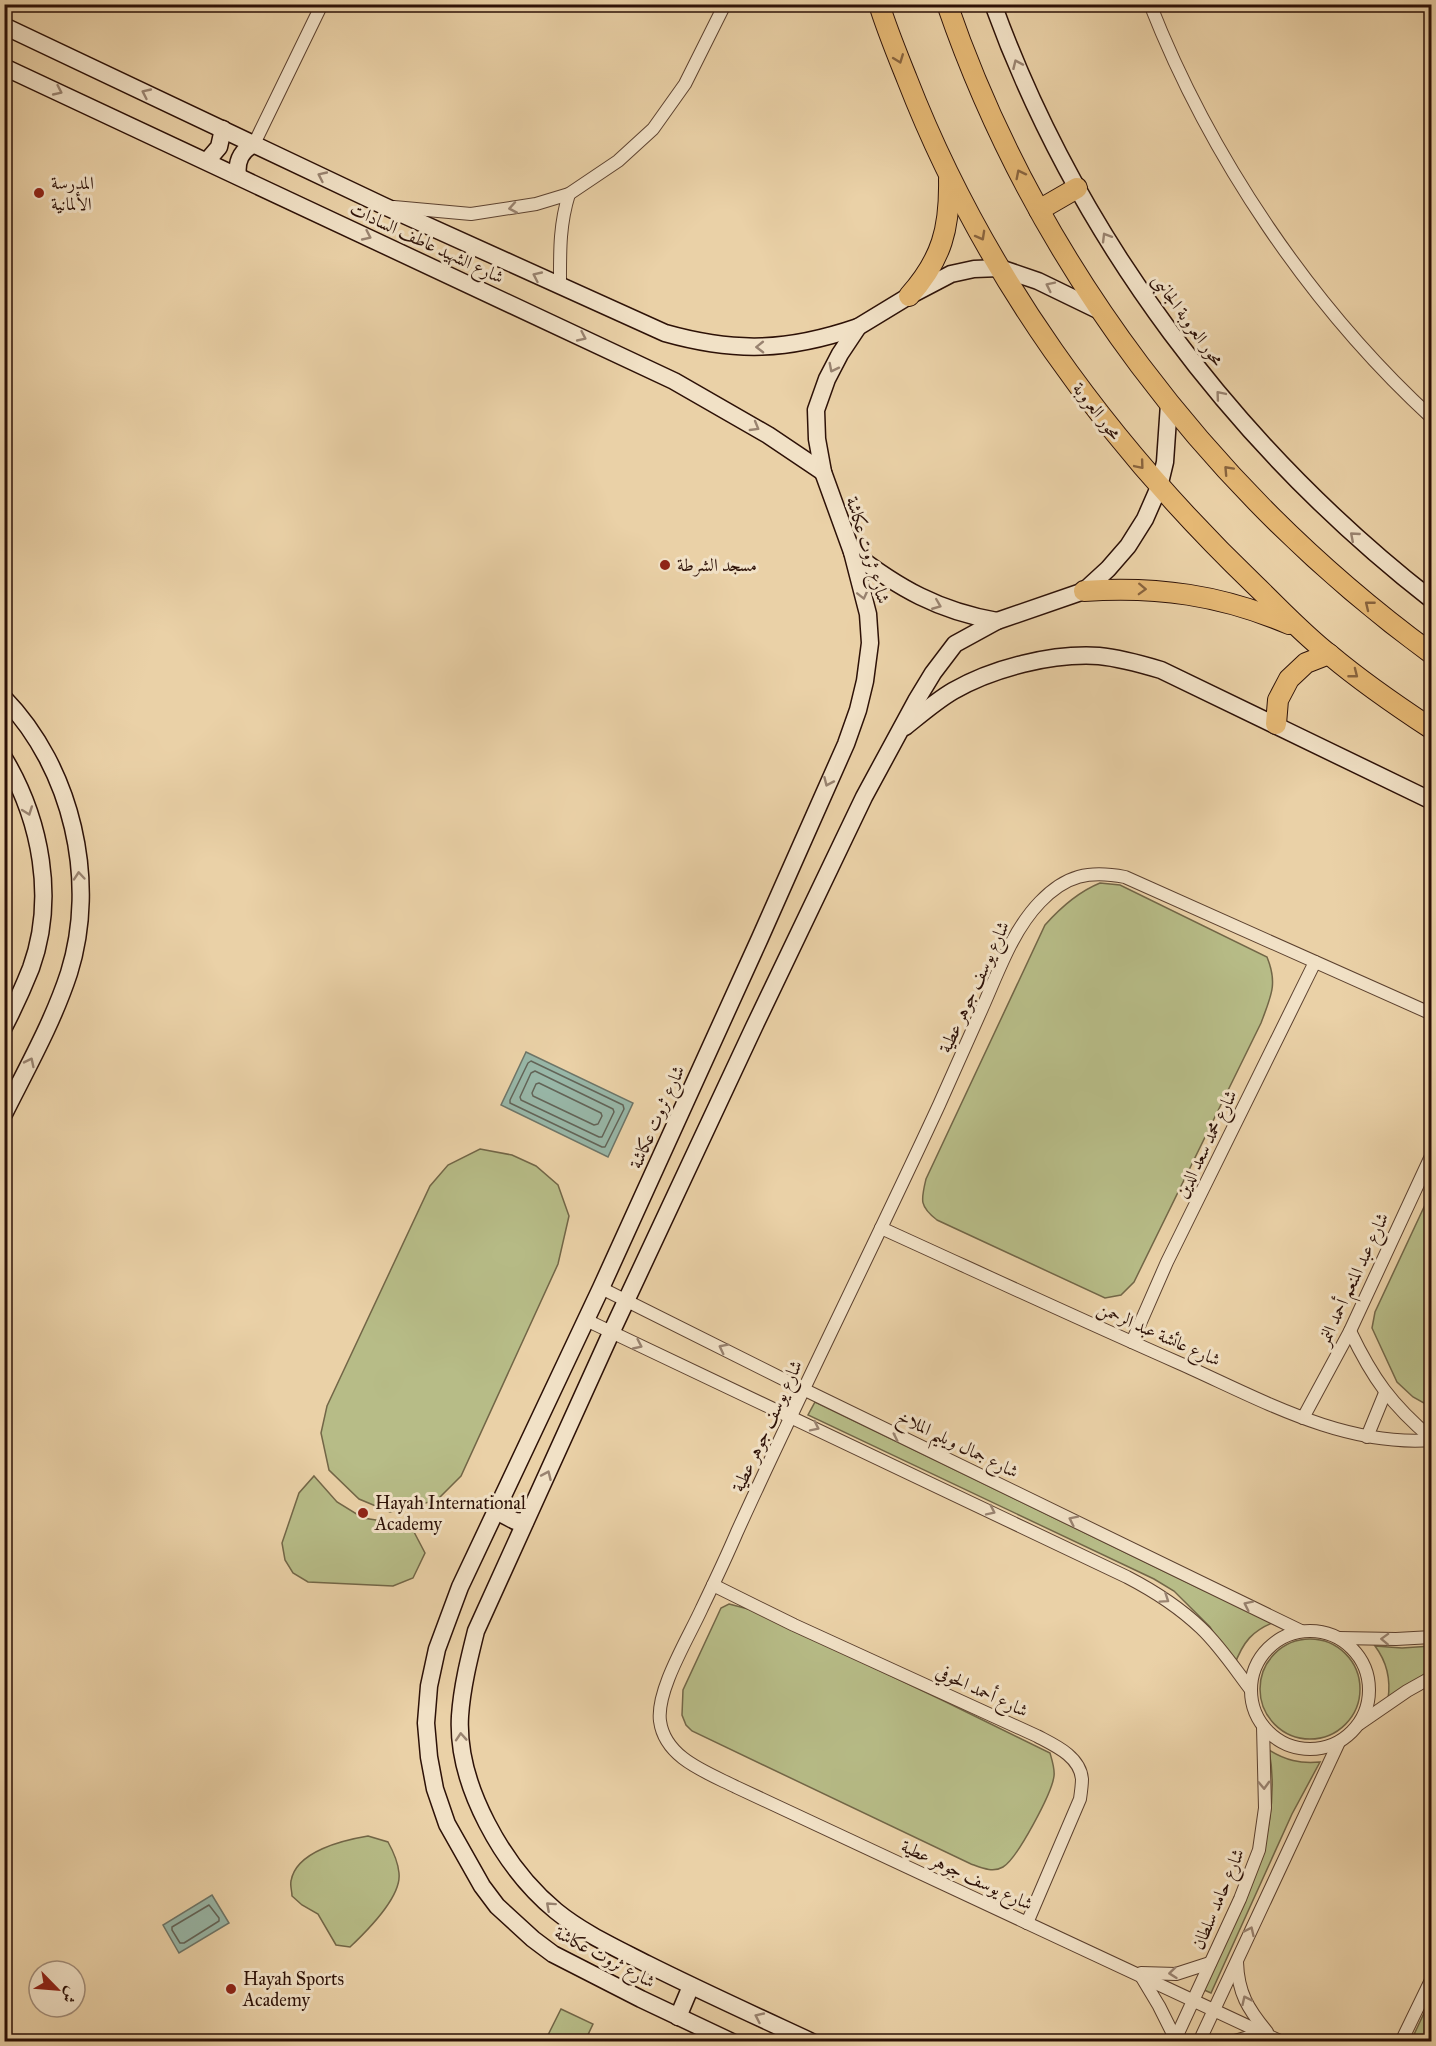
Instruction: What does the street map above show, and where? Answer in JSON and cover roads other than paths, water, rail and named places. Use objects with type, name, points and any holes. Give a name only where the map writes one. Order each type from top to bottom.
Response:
[{"type":"main road","name":"محور العروبة","points":[[879,4],[918,108],[949,174],[1000,268],[1077,386],[1159,487],[1224,555],[1329,654],[1388,700],[1431,729]]},
{"type":"main road","points":[[947,4],[986,104],[1039,210],[1102,312],[1169,404],[1228,471],[1306,550],[1356,594],[1431,654]]},
{"type":"main road","points":[[909,296],[927,276],[939,252],[947,226],[949,174]]},
{"type":"main road","points":[[1039,210],[1077,188]]},
{"type":"main road","points":[[1084,591],[1121,588],[1195,594],[1248,608],[1300,628]]},
{"type":"main road","points":[[1276,724],[1278,700],[1289,679],[1306,663],[1329,654]]},
{"type":"street","points":[[238,176],[237,163],[243,151],[254,144],[322,4]]},
{"type":"street","points":[[451,4],[467,4]]},
{"type":"street","name":"شارع الشهيد عاطف السادات","points":[[384,206],[471,214],[536,204],[569,194],[618,161],[653,129],[674,103],[704,49],[725,4]]},
{"type":"street","name":"محور العروبة الجانبى","points":[[993,4],[1036,108],[1077,188],[1119,258],[1167,328],[1220,396],[1276,459],[1333,517],[1431,600]]},
{"type":"street","points":[[1150,4],[1191,96],[1228,163],[1271,231],[1312,287],[1360,344],[1431,418]]},
{"type":"street","name":"شارع الشهيد عاطف السادات","points":[[4,26],[384,206],[665,333],[697,342],[729,347],[762,348],[795,345],[827,338],[858,327]]},
{"type":"street","name":"شارع الشهيد عاطف السادات","points":[[4,67],[674,381],[768,435],[823,472]]},
{"type":"street","points":[[207,161],[219,147],[223,129]]},
{"type":"street","points":[[560,287],[561,221],[569,194]]},
{"type":"street","name":"شارع ثروت عكاشة","points":[[732,2042],[553,1954],[532,1939],[497,1905],[482,1886],[447,1824],[435,1789],[426,1723],[429,1686],[436,1648],[496,1511],[601,1288],[760,938],[846,744],[858,710],[870,643],[868,614],[852,552],[823,472],[817,439],[816,410],[827,379],[858,327],[951,274],[974,269],[1000,268],[1038,281],[1102,312]]},
{"type":"street","name":"شارع ثروت عكاشة","points":[[812,2042],[691,1986],[614,1947],[556,1911],[528,1885],[497,1843],[482,1815],[462,1747],[460,1718],[464,1685],[476,1631],[525,1522],[611,1333],[864,797],[933,673],[955,644],[997,621],[1084,591],[1128,546],[1145,519],[1159,487],[1165,462],[1169,404]]},
{"type":"street","points":[[852,552],[909,592],[959,613],[997,621]]},
{"type":"street","points":[[902,730],[951,692],[981,677],[1022,664],[1054,658],[1098,656],[1131,661],[1161,670],[1431,801]]},
{"type":"street","points":[[4,698],[22,716],[46,755],[66,802],[77,847],[81,905],[79,932],[69,974],[51,1018],[4,1114]]},
{"type":"street","points":[[4,758],[12,770],[30,814],[38,845],[43,883],[40,929],[31,966],[4,1027]]},
{"type":"street","name":"شارع يوسف جوهر عطية","points":[[1282,2042],[736,1787],[688,1762],[675,1752],[665,1739],[660,1721],[660,1704],[667,1681],[790,1415],[962,1055],[1010,946],[1039,903],[1061,884],[1083,874],[1106,873],[1125,877],[1431,1014]]},
{"type":"street","name":"شارع محمد سعد الدين","points":[[1132,1342],[1167,1262],[1315,962]]},
{"type":"street","name":"شارع عبد المنعم أحمد النمر","points":[[1303,1418],[1350,1331],[1431,1154]]},
{"type":"street","name":"شارع عائشة عبد الرحمن","points":[[881,1228],[1303,1418],[1367,1437],[1409,1442],[1431,1440]]},
{"type":"street","name":"شارع جمال ويليم الملاخ","points":[[601,1288],[803,1389],[1301,1631]]},
{"type":"street","points":[[586,1320],[1117,1571],[1176,1606],[1202,1629],[1251,1690]]},
{"type":"street","points":[[1350,1331],[1385,1393],[1431,1440]]},
{"type":"street","points":[[1367,1437],[1385,1393]]},
{"type":"street","points":[[496,1511],[515,1521],[525,1522]]},
{"type":"street","points":[[486,1533],[502,1536],[514,1547]]},
{"type":"street","name":"شارع أحمد الحوفي","points":[[713,1585],[794,1625],[1037,1736],[1063,1750],[1076,1763],[1082,1778],[1080,1799],[1027,1923]]},
{"type":"street","points":[[1340,1742],[1324,1748],[1307,1749],[1290,1746],[1275,1738],[1263,1726],[1254,1709],[1251,1690],[1254,1669],[1265,1651],[1281,1638],[1301,1631],[1321,1631],[1339,1638],[1358,1654],[1368,1677],[1368,1702],[1358,1725]]},
{"type":"street","points":[[1339,1638],[1431,1637]]},
{"type":"street","points":[[1199,2042],[1340,1742],[1358,1725],[1431,1677]]},
{"type":"street","name":"شارع حامد سلطان","points":[[1174,2040],[1252,1872],[1259,1850],[1265,1808],[1263,1726]]},
{"type":"street","points":[[1231,2042],[1266,2034],[1245,2001],[1238,1980],[1237,1959]]},
{"type":"street","points":[[1138,1975],[1176,1974],[1210,1964]]},
{"type":"street","points":[[1138,1975],[1159,2006],[1174,2040]]},
{"type":"street","points":[[1401,2042],[1431,1978]]},
{"type":"street","points":[[678,2017],[691,1986]]},
{"type":"water","points":[[526,1052],[633,1103],[608,1157],[501,1105]]},
{"type":"water","points":[[212,1895],[229,1923],[179,1953],[163,1925]]},
{"type":"place","name":"المدرسة الألمانية","points":[[39,193]]},
{"type":"place","name":"مسجد الشرطة","points":[[665,565]]},
{"type":"place","name":"Hayah International Academy","points":[[363,1513]]},
{"type":"place","name":"Hayah Sports Academy","points":[[231,1989]]}]
